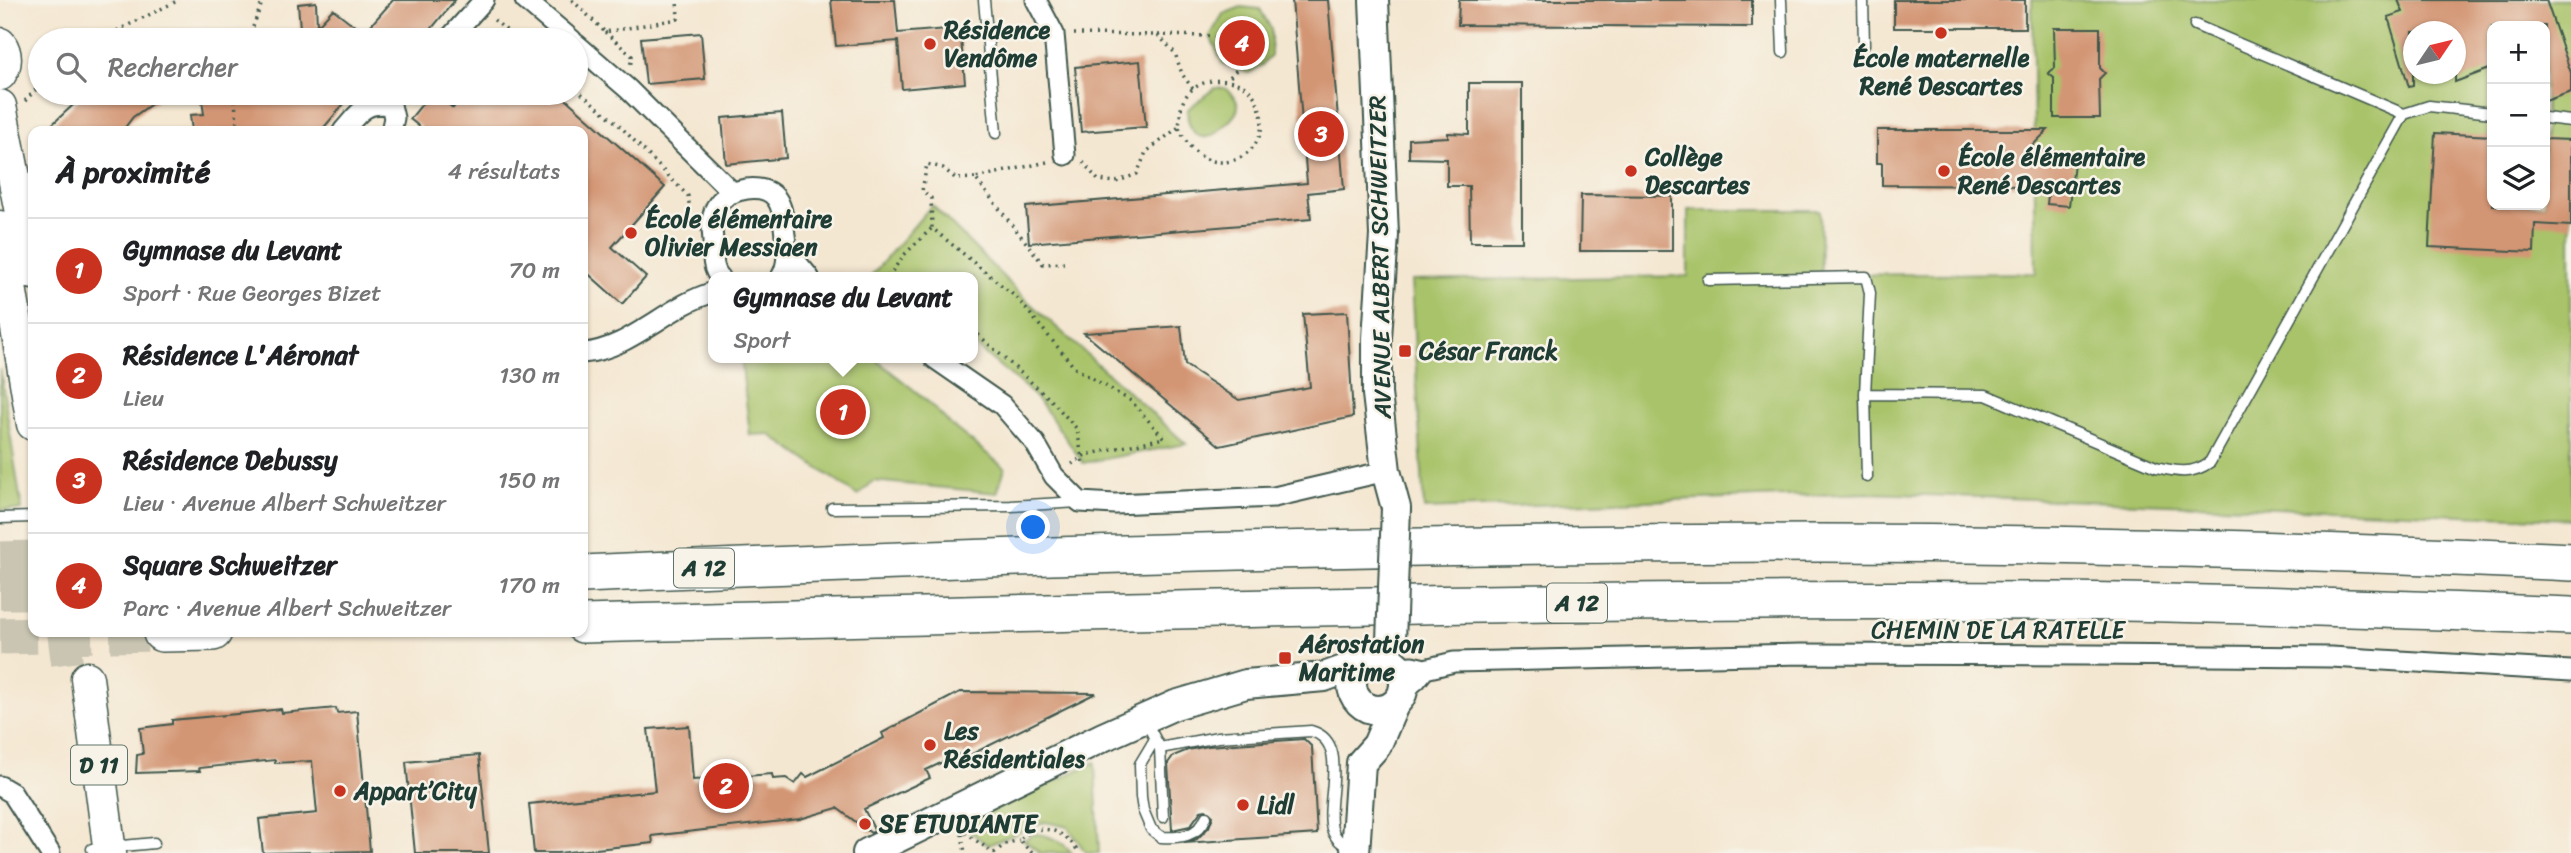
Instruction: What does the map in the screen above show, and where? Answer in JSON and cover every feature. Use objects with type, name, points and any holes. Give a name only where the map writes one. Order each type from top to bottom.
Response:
[{"type":"highway","name":"A 12","points":[[588,574],[825,563],[1563,546],[1826,543],[2367,554],[2571,562]]},
{"type":"highway","points":[[588,555],[825,563]]},
{"type":"highway","name":"A 12","points":[[588,624],[1580,603],[1819,601],[2069,602],[2353,608],[2571,617]]},
{"type":"main road","points":[[0,44],[5,55],[5,64],[0,74]]},
{"type":"main road","points":[[12,104],[28,233]]},
{"type":"main road","points":[[0,200],[6,209],[18,268],[28,281]]},
{"type":"main road","points":[[0,227],[28,394]]},
{"type":"main road","name":"D 11","points":[[78,678],[101,851]]},
{"type":"street","points":[[459,28],[484,0]]},
{"type":"street","points":[[525,0],[558,28]]},
{"type":"street","points":[[1036,0],[1054,34],[1065,155]]},
{"type":"street","name":"AVENUE ALBERT SCHWEITZER","points":[[1374,0],[1384,235],[1377,338],[1377,394],[1389,508],[1384,672]]},
{"type":"street","points":[[588,54],[628,89],[733,193]]},
{"type":"street","points":[[347,126],[364,107],[371,105]]},
{"type":"street","points":[[392,126],[395,105]]},
{"type":"street","points":[[711,272],[712,218],[718,203],[733,193],[744,190],[763,190],[775,196],[783,210],[788,252],[785,272]]},
{"type":"street","points":[[788,252],[805,272]]},
{"type":"street","points":[[588,353],[602,352],[708,287]]},
{"type":"street","points":[[941,363],[1002,405],[1035,443],[1054,476],[1080,502],[1115,504],[1275,497],[1386,471]]},
{"type":"street","name":"CHEMIN DE LA RATELLE","points":[[1384,672],[1454,662],[1843,654],[2331,657],[2571,671]]},
{"type":"street","points":[[867,853],[989,792],[1153,735],[1186,701],[1246,684],[1324,677],[1338,684],[1384,672],[1377,745],[1359,853]]},
{"type":"street","points":[[0,786],[12,793],[50,853]]},
{"type":"lane","points":[[984,0],[996,133]]},
{"type":"lane","points":[[1781,0],[1783,52]]},
{"type":"lane","points":[[1863,0],[1864,45]]},
{"type":"lane","points":[[2195,25],[2404,114],[2429,106],[2487,112]]},
{"type":"lane","points":[[1866,394],[1986,395],[2157,467],[2180,473],[2200,469],[2210,462],[2404,114]]},
{"type":"lane","points":[[2550,119],[2571,121]]},
{"type":"lane","points":[[1707,280],[1866,277],[1870,293],[1866,394],[1867,477]]},
{"type":"lane","points":[[832,508],[1012,506],[1080,502]]},
{"type":"lane","points":[[0,518],[28,517]]},
{"type":"lane","points":[[1153,735],[1218,737],[1311,731],[1320,734],[1328,743],[1334,762],[1331,827],[1336,839],[1359,853]]},
{"type":"lane","points":[[1153,735],[1163,817]]},
{"type":"lane","points":[[1153,735],[1140,764],[1143,810],[1151,829],[1161,838],[1193,834],[1200,829],[1206,817]]},
{"type":"lane","points":[[101,851],[154,843]]},
{"type":"path","points":[[122,28],[179,0]]},
{"type":"path","points":[[252,28],[263,0]]},
{"type":"path","points":[[572,0],[605,32],[678,19],[677,0]]},
{"type":"path","points":[[1054,34],[1210,36],[1226,41],[1241,56],[1237,69],[1228,79]]},
{"type":"path","points":[[1158,35],[1175,53],[1182,74],[1193,89]]},
{"type":"path","points":[[1228,79],[1245,86],[1257,100],[1262,118],[1260,135],[1250,151],[1234,160],[1216,162],[1199,157],[1186,144],[1179,127],[1182,103],[1193,89],[1209,80],[1228,79]]},
{"type":"path","points":[[12,104],[28,93]]},
{"type":"path","points":[[588,99],[619,125],[688,196],[692,223]]},
{"type":"path","points":[[235,105],[237,126]]},
{"type":"path","points":[[892,272],[904,255],[932,228],[931,198],[922,191],[927,164],[943,168],[956,180],[1052,161],[1065,155],[1084,163],[1098,180],[1116,182],[1137,174],[1146,152],[1179,127]]},
{"type":"path","points":[[975,178],[1043,264],[1064,263]]},
{"type":"path","points":[[932,228],[1017,298],[1074,368],[1131,401],[1164,438],[1083,457],[1054,476]]},
{"type":"path","points":[[978,335],[1051,400],[1077,429],[1083,463]]},
{"type":"path","points":[[965,853],[961,830],[994,853],[1005,844],[1019,840],[1027,832],[1044,828],[1062,835],[1079,853]]},
{"type":"path","points":[[1019,840],[1032,853]]},
{"type":"green space","points":[[2032,0],[2571,0],[2571,519],[1870,493],[1424,509],[1411,281],[1688,276],[1688,210],[1820,210],[1821,275],[2036,273]]},
{"type":"green space","points":[[1241,7],[1260,9],[1271,29],[1271,56],[1249,73],[1223,64],[1210,36],[1223,14]]},
{"type":"green space","points":[[1215,88],[1225,88],[1230,93],[1237,101],[1237,110],[1217,132],[1202,137],[1191,128],[1188,109]]},
{"type":"green space","points":[[932,205],[1023,297],[1186,444],[1083,463],[1043,406],[1026,388],[978,348],[978,272],[874,272]]},
{"type":"green space","points":[[742,363],[880,363],[1005,468],[997,493],[873,481],[858,496],[769,434],[750,435]]},
{"type":"green space","points":[[0,369],[22,510],[0,510]]},
{"type":"green space","points":[[1095,762],[1099,853],[1086,853],[1068,827],[1045,822],[988,845],[961,825]]},
{"type":"green space","points":[[1034,834],[1055,839],[1072,853],[1040,853],[1024,840]]},
{"type":"building","points":[[393,0],[455,0],[432,28],[368,28]]},
{"type":"building","name":"Résidence Vendôme","points":[[831,0],[895,0],[898,33],[960,28],[965,83],[902,89],[898,41],[836,46]]},
{"type":"building","points":[[1292,0],[1328,0],[1344,189],[1308,193],[1311,219],[1029,243],[1026,207],[1307,183]]},
{"type":"building","points":[[1459,0],[1752,0],[1752,27],[1458,25]]},
{"type":"building","points":[[1894,0],[2025,0],[2025,28],[1894,28]]},
{"type":"building","points":[[2398,0],[2546,0],[2571,73],[2571,92],[2550,99],[2550,21],[2487,21],[2487,70],[2466,78],[2466,21],[2403,21],[2403,67],[2388,17],[2403,12]]},
{"type":"building","points":[[316,2],[317,26],[333,9],[358,28],[300,28],[298,4]]},
{"type":"building","points":[[2054,28],[2100,28],[2100,68],[2105,73],[2099,79],[2100,118],[2054,118],[2054,78],[2048,73],[2055,68]]},
{"type":"building","points":[[701,33],[705,79],[646,84],[641,38]]},
{"type":"building","points":[[1140,61],[1146,127],[1081,132],[1075,67]]},
{"type":"building","points":[[1469,83],[1522,83],[1522,242],[1470,242],[1469,186],[1447,186],[1447,159],[1409,158],[1409,139],[1448,137],[1448,133],[1469,134]]},
{"type":"building","points":[[73,105],[150,105],[133,117],[126,126],[50,126]]},
{"type":"building","points":[[203,105],[343,105],[325,126],[191,126],[190,115],[204,114]]},
{"type":"building","points":[[421,105],[449,105],[453,108],[456,105],[573,105],[665,187],[612,247],[646,277],[622,304],[588,273],[588,126],[419,126],[410,119]]},
{"type":"building","points":[[782,113],[786,158],[726,164],[722,118]]},
{"type":"building","points":[[1877,130],[2048,130],[2029,149],[2075,154],[2069,206],[2047,204],[2049,186],[1882,185],[1882,163],[1877,163]]},
{"type":"building","points":[[2435,133],[2487,136],[2487,210],[2550,210],[2550,139],[2571,140],[2571,226],[2535,224],[2534,252],[2429,247]]},
{"type":"building","points":[[1581,195],[1672,196],[1672,251],[1580,251]]},
{"type":"building","points":[[1347,312],[1353,417],[1220,446],[1084,333],[1181,326],[1185,365],[1239,400],[1310,387],[1303,314]]},
{"type":"building","points":[[960,692],[1096,693],[966,757],[962,753],[926,770],[930,778],[864,809],[875,831],[871,833],[837,808],[800,819],[652,836],[653,843],[534,853],[529,804],[655,791],[648,729],[689,726],[693,780],[772,774],[773,779],[786,778],[795,784],[803,774],[807,777],[884,738],[882,733]]},
{"type":"building","name":"Appart’City","points":[[336,708],[337,713],[357,711],[370,851],[263,853],[259,819],[317,813],[312,761],[275,763],[275,760],[199,768],[200,771],[136,773],[137,755],[143,754],[140,728],[172,724],[172,720],[281,709],[282,713]]},
{"type":"building","name":"Lidl","points":[[1304,739],[1312,747],[1317,834],[1184,843],[1197,839],[1209,827],[1213,816],[1206,810],[1201,811],[1190,826],[1172,830],[1168,763],[1173,756],[1208,746]]},
{"type":"building","points":[[479,755],[489,853],[415,853],[406,762]]},
{"type":"tunnel","points":[[0,560],[28,559]]},
{"type":"tunnel","points":[[0,591],[28,591]]},
{"type":"tunnel","points":[[0,636],[28,635]]},
{"type":"tunnel","points":[[64,637],[69,678]]},
{"type":"place","name":"École maternelle René Descartes","points":[[1941,33]]},
{"type":"place","name":"Square Schweitzer","points":[[1242,43]]},
{"type":"place","name":"Résidence Vendôme","points":[[930,44]]},
{"type":"place","name":"Résidence Debussy","points":[[1321,134]]},
{"type":"place","name":"Collège Descartes","points":[[1631,171]]},
{"type":"place","name":"École élémentaire René Descartes","points":[[1944,171]]},
{"type":"place","name":"École élémentaire Olivier Messiaen","points":[[631,233]]},
{"type":"place","name":"César Franck","points":[[1405,351]]},
{"type":"place","name":"Gymnase du Levant","points":[[843,412]]},
{"type":"place","name":"Aérostation Maritime","points":[[1285,658]]},
{"type":"place","name":"Les Résidentiales","points":[[930,745]]},
{"type":"place","name":"Résidence L'Aéronat","points":[[726,786]]},
{"type":"place","name":"Appart’City","points":[[340,791]]},
{"type":"place","name":"Lidl","points":[[1243,805]]},
{"type":"place","name":"SE ETUDIANTE","points":[[865,824]]}]
